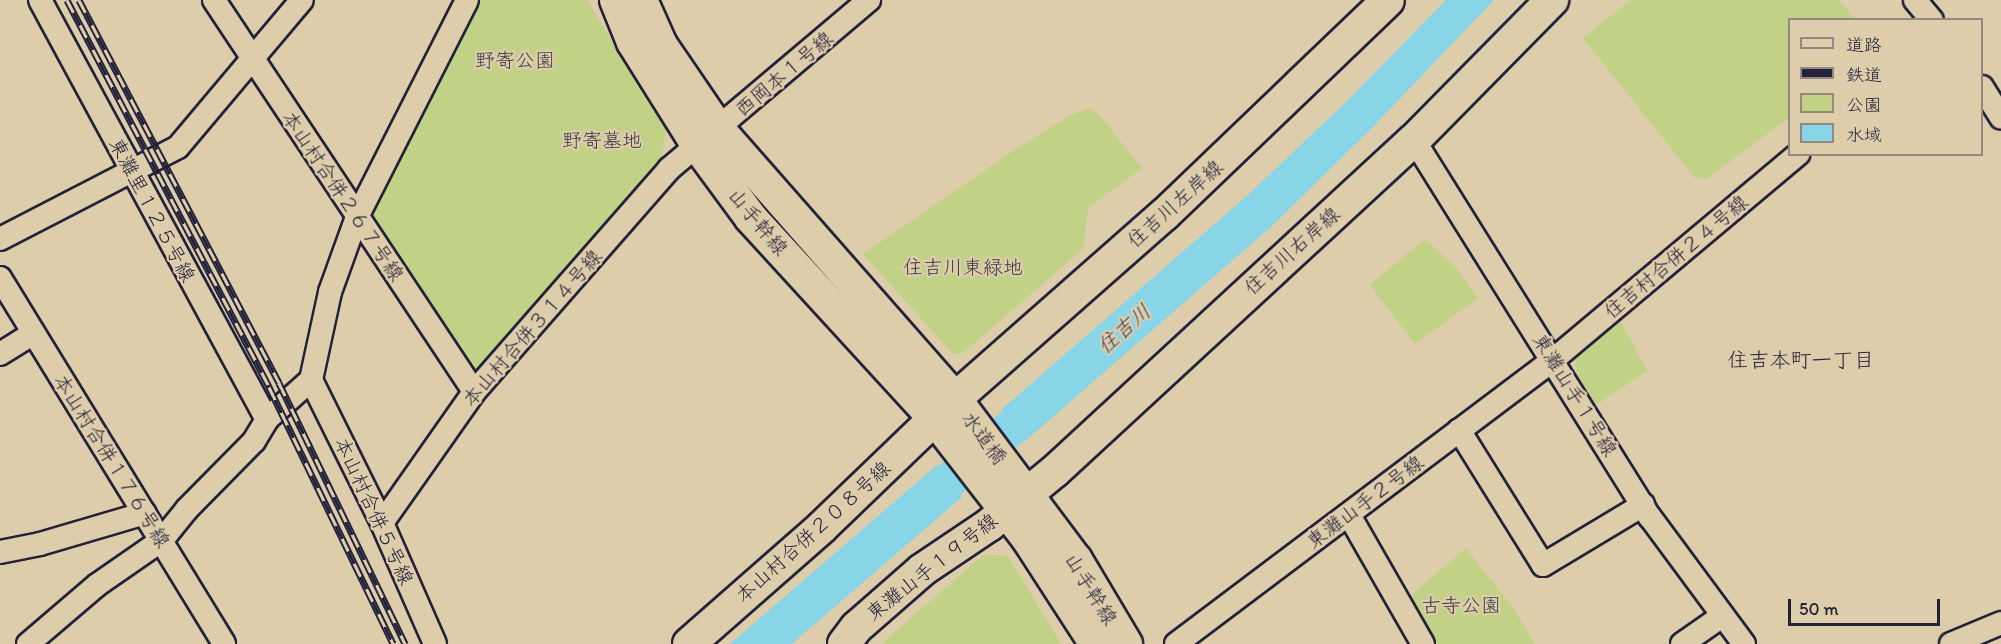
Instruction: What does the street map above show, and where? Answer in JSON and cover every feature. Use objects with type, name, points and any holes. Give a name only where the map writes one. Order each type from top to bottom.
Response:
[{"type":"street","name":"東灘里１２５号線","points":[[40,0],[267,419]]},
{"type":"street","name":"本山村合併２６７号線","points":[[214,0],[250,58],[474,392]]},
{"type":"street","points":[[0,239],[178,147],[250,58],[302,0]]},
{"type":"street","points":[[28,644],[97,585],[162,540],[187,509],[254,441],[267,419],[311,380],[330,292],[357,217],[467,0]]},
{"type":"street","name":"山手幹線","points":[[616,0],[633,42],[708,138],[945,409]]},
{"type":"street","name":"山手幹線","points":[[640,0],[708,138]]},
{"type":"street","name":"西岡本１号線","points":[[708,138],[869,0]]},
{"type":"street","name":"住吉川左岸線","points":[[945,409],[1181,200],[1388,0]]},
{"type":"street","name":"住吉川右岸線","points":[[1009,493],[1414,140],[1552,0]]},
{"type":"street","points":[[1915,0],[1930,18]]},
{"type":"street","points":[[1983,89],[2001,117]]},
{"type":"street","name":"本山村合併３１４号線","points":[[382,523],[474,392],[669,169],[708,138]]},
{"type":"street","name":"東灘山手１号線","points":[[1414,140],[1554,359],[1643,505],[1744,644]]},
{"type":"street","name":"住吉村合併２４号線","points":[[1554,359],[1796,156]]},
{"type":"street","name":"本山村合併１７６号線","points":[[0,278],[224,644]]},
{"type":"street","points":[[0,354],[33,333]]},
{"type":"street","name":"東灘山手２号線","points":[[1176,644],[1554,359]]},
{"type":"street","name":"本山村合併５号線","points":[[311,380],[382,523],[435,644]]},
{"type":"street","name":"水道橋","points":[[945,409],[1009,493]]},
{"type":"street","name":"本山村合併２０８号線","points":[[689,644],[822,527],[945,409]]},
{"type":"street","points":[[1459,430],[1542,565],[1643,505]]},
{"type":"street","name":"山手幹線","points":[[1009,493],[1038,532],[1096,644]]},
{"type":"street","name":"東灘山手１９号線","points":[[844,644],[857,627],[922,570],[989,525],[1009,493]]},
{"type":"street","points":[[0,552],[145,513]]},
{"type":"street","points":[[1349,515],[1423,644]]},
{"type":"street","name":"山手幹線","points":[[1038,532],[1076,560],[1126,644]]},
{"type":"street","points":[[1682,644],[1722,616]]},
{"type":"street","points":[[1951,644],[2001,622]]},
{"type":"green space","name":"野寄公園","points":[[479,0],[587,0],[666,130],[661,162],[556,279],[483,369],[470,371],[373,223],[372,207]]},
{"type":"green space","points":[[1631,0],[1839,0],[1854,18],[1788,18],[1788,119],[1706,179],[1695,178],[1583,38]]},
{"type":"green space","name":"住吉川東緑地","points":[[1089,108],[1100,116],[1142,168],[1088,208],[1083,249],[963,353],[953,354],[863,254],[1016,149],[1069,116]]},
{"type":"green space","points":[[1425,239],[1454,265],[1478,298],[1415,344],[1370,285]]},
{"type":"green space","points":[[1621,322],[1647,371],[1596,405],[1576,372],[1576,357]]},
{"type":"green space","name":"古寺公園","points":[[1466,548],[1512,607],[1535,644],[1435,644],[1409,597]]},
{"type":"green space","points":[[983,555],[1008,556],[1061,644],[881,644]]},
{"type":"water","points":[[1446,0],[1494,0],[1370,130],[1272,226],[1024,442],[1001,410],[1248,195],[1347,101]]},
{"type":"water","points":[[937,465],[962,497],[792,644],[730,644]]},
{"type":"waterway","name":"住吉川","points":[[911,514],[1049,395]]},
{"type":"railway","points":[[67,0],[269,387],[393,644]]},
{"type":"railway","points":[[79,0],[279,383],[405,644]]},
{"type":"district","name":"住吉本町一丁目","points":[[1801,360]]},
{"type":"park label","name":"野寄墓地","points":[[602,140]]}]
